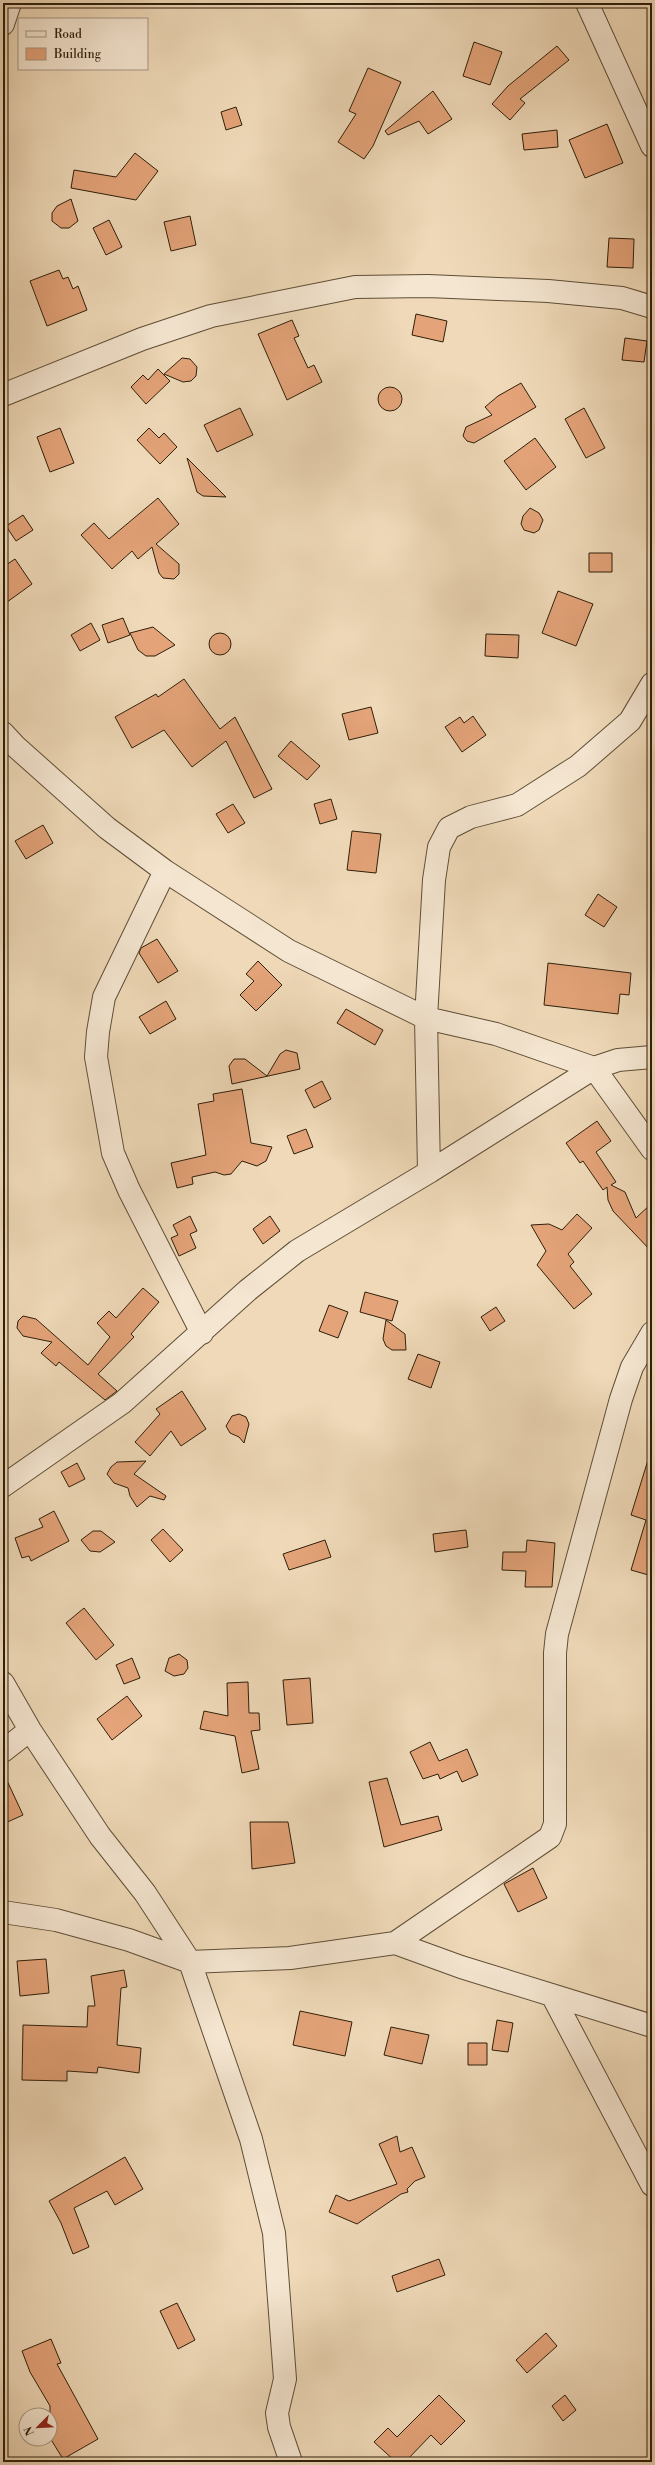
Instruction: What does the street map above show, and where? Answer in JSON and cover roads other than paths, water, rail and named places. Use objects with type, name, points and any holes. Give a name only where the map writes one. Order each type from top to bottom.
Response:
[{"type":"street","points":[[3,24],[10,3]]},
{"type":"street","points":[[587,3],[652,146]]},
{"type":"street","points":[[3,395],[142,339],[211,316],[355,287],[428,286],[548,291],[622,298],[652,307]]},
{"type":"street","points":[[429,1172],[426,1018],[434,880],[439,847],[449,828],[471,817],[517,805],[578,766],[630,721],[652,684]]},
{"type":"street","points":[[3,733],[15,746],[107,828],[165,872],[289,951],[426,1018],[496,1034],[594,1068],[652,1149]]},
{"type":"street","points":[[165,872],[104,997],[98,1032],[96,1057],[113,1153],[129,1190],[202,1333]]},
{"type":"street","points":[[3,1486],[122,1403],[202,1333],[248,1290],[297,1252],[429,1172],[594,1068],[618,1060],[652,1058]]},
{"type":"street","points":[[3,1912],[56,1920],[129,1940],[190,1962],[290,1958],[395,1943],[550,1838],[555,1824],[555,1653],[557,1634],[621,1399],[632,1367],[652,1333]]},
{"type":"street","points":[[3,1683],[30,1730],[100,1836],[145,1893],[190,1962],[251,2139],[274,2233],[285,2379],[278,2413],[279,2427],[291,2462]]},
{"type":"street","points":[[3,1751],[30,1730]]},
{"type":"street","points":[[395,1943],[461,1967],[652,2026]]},
{"type":"street","points":[[552,1995],[652,2185]]}]
